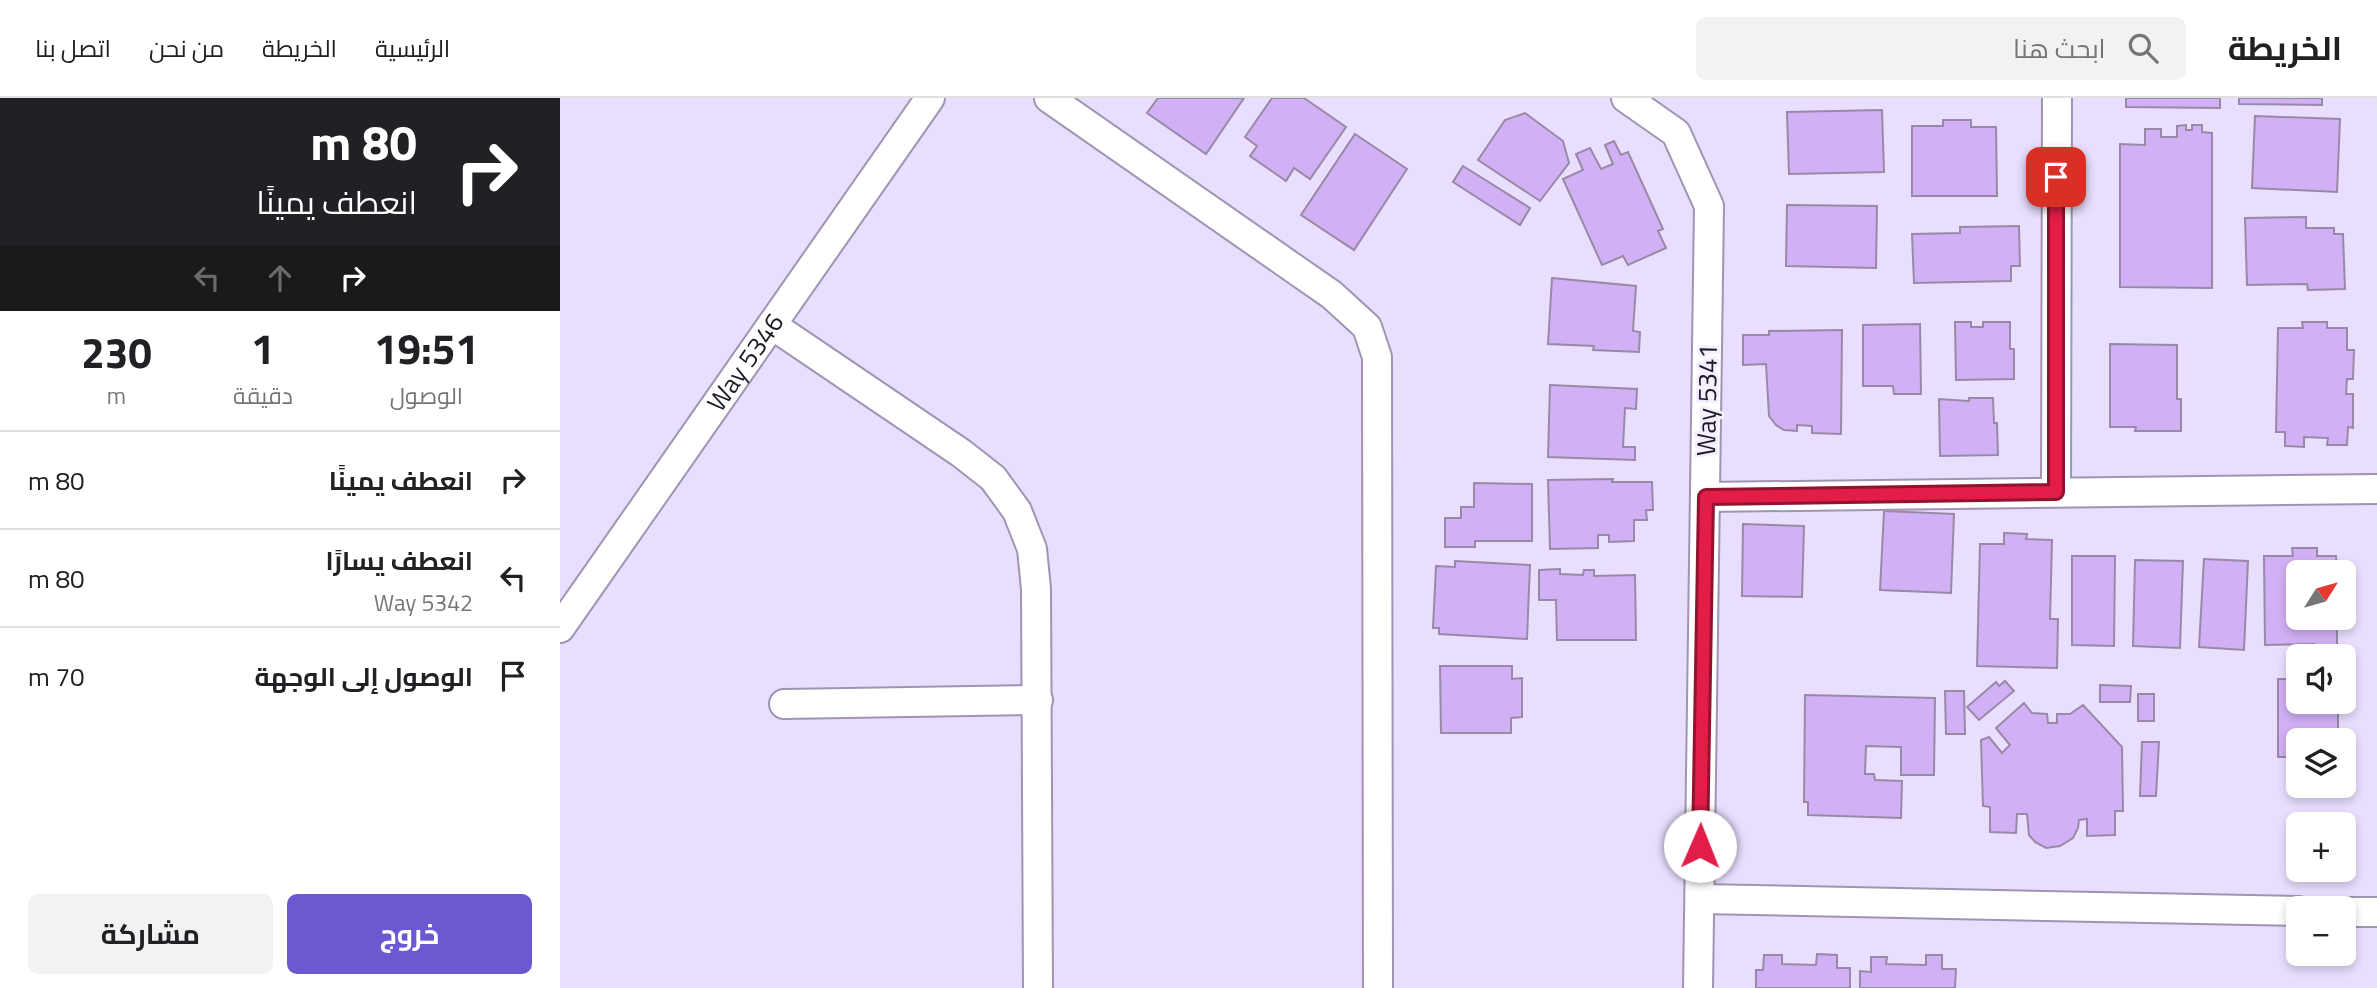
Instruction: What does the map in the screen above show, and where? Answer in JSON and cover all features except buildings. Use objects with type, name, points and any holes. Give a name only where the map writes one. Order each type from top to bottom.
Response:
[{"type":"street","name":"Way 5346","points":[[560,628],[930,98]]},
{"type":"street","points":[[1049,98],[1332,295],[1367,327],[1377,357],[1378,988]]},
{"type":"street","name":"Way 5341","points":[[1626,98],[1676,133],[1709,206],[1698,988]]},
{"type":"street","points":[[2056,492],[2057,98]]},
{"type":"street","points":[[772,324],[961,453],[993,478],[1017,511],[1032,549],[1036,589],[1038,988]]},
{"type":"street","points":[[1706,497],[2377,489]]},
{"type":"street","points":[[784,704],[1038,700]]},
{"type":"street","points":[[1700,900],[2286,911]]},
{"type":"street","points":[[2356,912],[2377,912]]},
{"type":"route","points":[[1700,846],[1706,497],[2056,492],[2056,177]]}]
